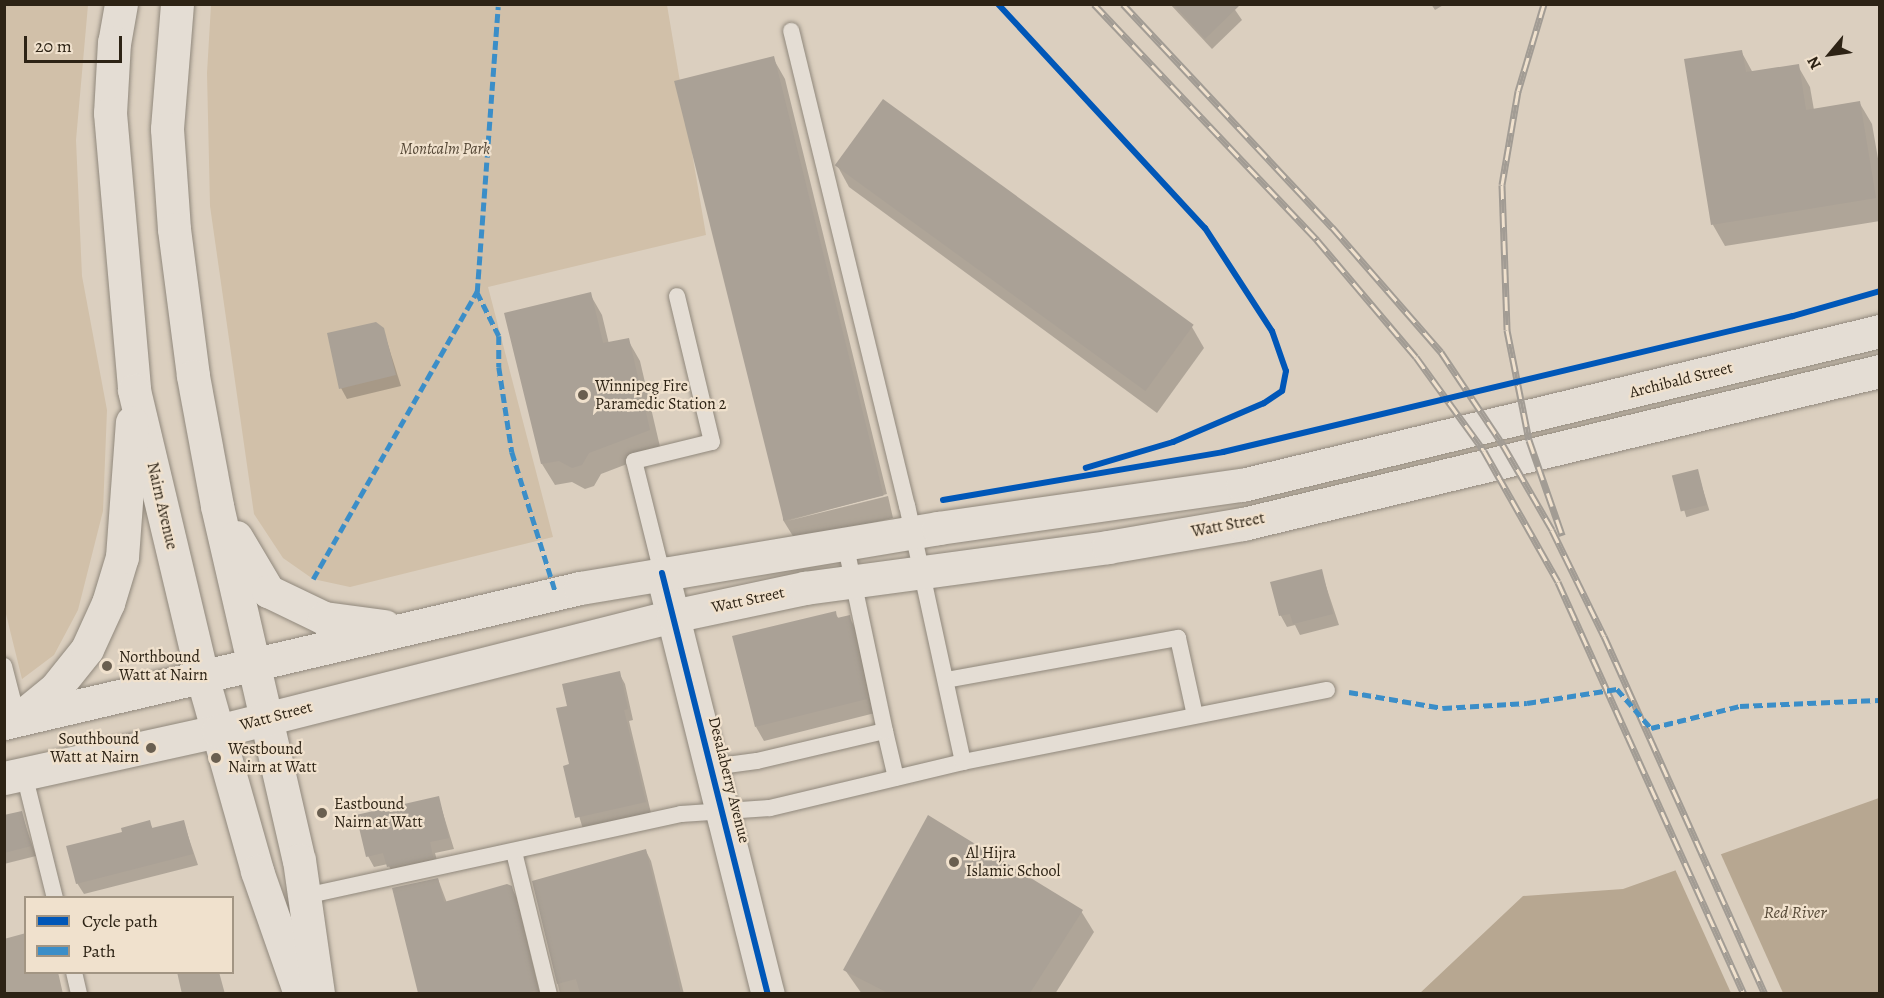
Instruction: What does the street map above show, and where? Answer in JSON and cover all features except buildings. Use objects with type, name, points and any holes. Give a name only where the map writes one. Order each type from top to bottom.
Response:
[{"type":"main road","name":"Nairn Avenue","points":[[121,4],[114,42],[110,113],[134,390],[202,676],[257,871],[300,993]]},
{"type":"main road","points":[[177,4],[167,129],[174,229],[193,376],[218,506],[269,717],[304,896],[318,993]]},
{"type":"main road","name":"Archibald Street","points":[[913,532],[1242,485],[1880,331]]},
{"type":"main road","name":"Watt Street","points":[[14,776],[218,731],[673,616],[853,581],[1107,547],[1243,524],[1880,370]]},
{"type":"main road","points":[[11,721],[55,688],[87,649],[108,603],[122,557],[134,390]]},
{"type":"main road","points":[[218,506],[268,591],[324,618],[406,628]]},
{"type":"main road","points":[[11,721],[580,588],[913,532]]},
{"type":"main road","name":"Desalaberry Avenue","points":[[662,573],[768,993]]},
{"type":"lane","points":[[791,31],[922,570],[963,762]]},
{"type":"lane","points":[[662,573],[634,461],[712,442],[677,296]]},
{"type":"lane","points":[[845,543],[896,778]]},
{"type":"lane","points":[[946,680],[1178,638],[1195,715]]},
{"type":"lane","points":[[4,666],[11,721]]},
{"type":"lane","points":[[304,896],[681,814],[770,808],[963,762],[1327,690]]},
{"type":"lane","points":[[712,767],[758,761],[885,731]]},
{"type":"lane","points":[[14,776],[55,896]]},
{"type":"lane","points":[[514,852],[549,993]]},
{"type":"lane","points":[[74,974],[79,993]]},
{"type":"green space","points":[[4,5],[88,5],[76,140],[82,276],[107,410],[103,511],[78,610],[54,655],[22,679],[4,606]]},
{"type":"green space","name":"Montcalm Park","points":[[211,5],[667,5],[706,235],[488,287],[553,537],[350,587],[313,579],[283,558],[254,514],[210,206],[207,73]]},
{"type":"water","name":"Red River","points":[[1879,798],[1879,993],[1419,994],[1523,896],[1623,889]]},
{"type":"pier","points":[[1719,850],[1783,993],[1731,993],[1674,867]]},
{"type":"railway","points":[[1094,4],[1317,240],[1416,357],[1484,451],[1558,582],[1744,994]]},
{"type":"railway","points":[[1123,4],[1332,227],[1441,352],[1503,445],[1552,530],[1604,636],[1765,994]]},
{"type":"railway","points":[[1544,4],[1518,91],[1502,185],[1507,330],[1529,440],[1562,535]]},
{"type":"marked path","points":[[313,579],[477,292],[498,7]]},
{"type":"marked path","points":[[477,292],[499,336],[499,367],[512,452],[556,593]]},
{"type":"marked path","points":[[1349,692],[1443,708],[1527,703],[1617,689],[1651,728],[1740,706],[1880,700]]},
{"type":"cycle path","points":[[998,4],[1205,228],[1272,331],[1286,371],[1282,391],[1264,403],[1173,442],[1086,468]]},
{"type":"cycle path","points":[[943,500],[1223,452],[1793,316],[1880,291]]},
{"type":"cycle path","points":[[662,573],[768,994]]},
{"type":"place","name":"Winnipeg Fire Paramedic Station 2","points":[[583,395]]},
{"type":"place","name":"Northbound Watt at Nairn","points":[[107,666]]},
{"type":"place","name":"Southbound Watt at Nairn","points":[[151,748]]},
{"type":"place","name":"Westbound Nairn at Watt","points":[[216,758]]},
{"type":"place","name":"Eastbound Nairn at Watt","points":[[322,813]]},
{"type":"place","name":"Al Hijra Islamic School","points":[[954,862]]}]
